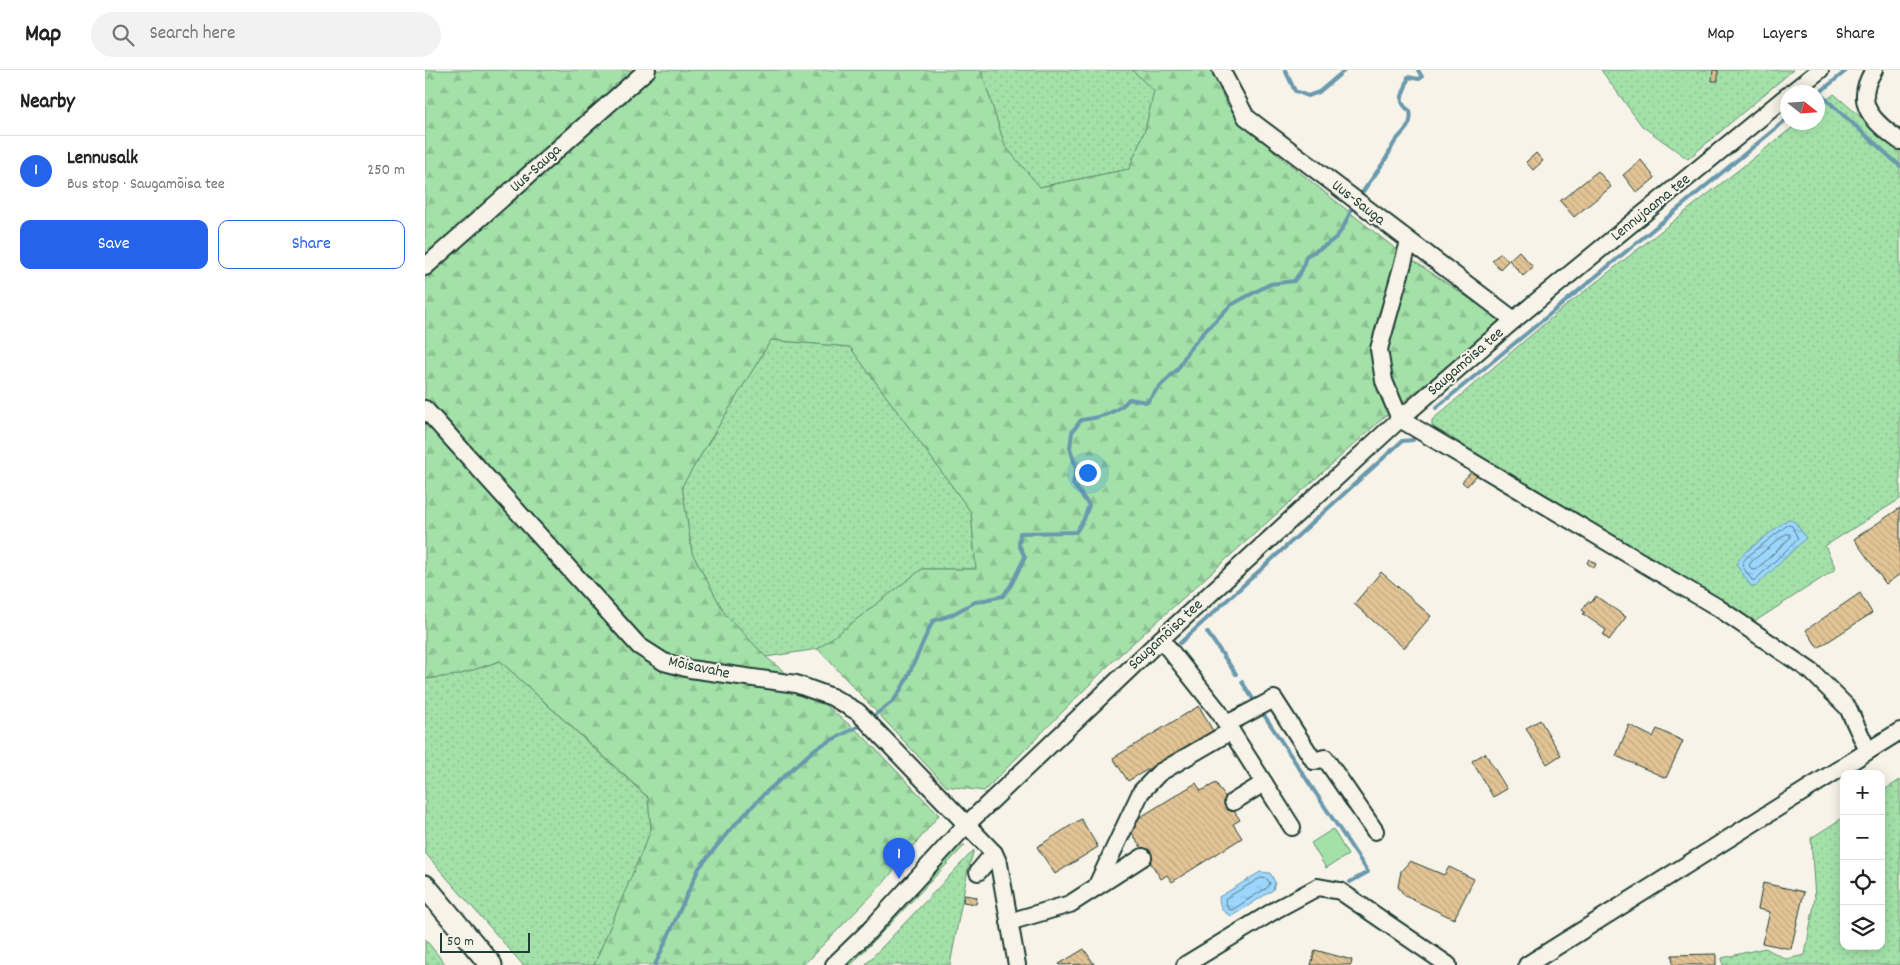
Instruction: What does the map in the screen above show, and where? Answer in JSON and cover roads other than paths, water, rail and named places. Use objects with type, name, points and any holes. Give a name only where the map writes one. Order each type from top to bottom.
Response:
[{"type":"main road","points":[[425,886],[491,965]]},
{"type":"street","name":"Uus-Sauga","points":[[425,267],[647,70]]},
{"type":"street","name":"Uus-Sauga","points":[[1221,70],[1246,117],[1514,320]]},
{"type":"street","points":[[1801,85],[1820,70]]},
{"type":"street","points":[[1874,70],[1866,81],[1863,94],[1868,111],[1877,124],[1900,141]]},
{"type":"street","name":"Lennujaama tee","points":[[1514,320],[1780,102]]},
{"type":"street","points":[[1409,242],[1379,349],[1383,381],[1400,419],[1717,607],[1812,672],[1848,708],[1868,751]]},
{"type":"street","name":"Saugamõisa tee","points":[[834,965],[869,931],[985,808],[1161,639],[1400,419],[1514,320]]},
{"type":"street","name":"Mõisavahe","points":[[425,409],[639,646],[664,662],[689,669],[796,684],[833,697],[858,712],[994,853]]},
{"type":"street","points":[[1161,639],[1229,727],[1292,828]]},
{"type":"street","points":[[1097,885],[1141,792],[1159,773],[1273,698],[1314,761],[1325,758],[1375,831]]},
{"type":"street","points":[[1527,965],[1900,731]]},
{"type":"street","points":[[1233,802],[1264,783]]},
{"type":"street","points":[[978,872],[994,853],[999,864],[1017,965]]},
{"type":"street","points":[[1009,922],[1070,904],[1097,885],[1143,858]]},
{"type":"street","points":[[1185,965],[1277,909],[1318,887],[1340,890],[1448,965]]},
{"type":"water","points":[[1788,519],[1795,522],[1806,538],[1755,587],[1750,585],[1736,564],[1743,554]]},
{"type":"water","points":[[1260,872],[1270,873],[1275,882],[1273,890],[1232,916],[1226,913],[1221,907],[1219,897]]},
{"type":"waterway","points":[[1285,70],[1295,91],[1308,96],[1319,92],[1345,70]]},
{"type":"waterway","points":[[1360,196],[1385,160],[1394,142],[1410,122],[1410,111],[1402,103],[1402,95],[1408,77],[1419,79],[1422,77],[1418,70]]},
{"type":"waterway","points":[[1825,88],[1847,70]]},
{"type":"waterway","points":[[1825,98],[1900,166]]},
{"type":"waterway","points":[[1436,408],[1780,125]]},
{"type":"waterway","points":[[876,714],[898,695],[933,621],[951,615],[975,602],[1003,596],[1011,585],[1025,557],[1019,545],[1020,533],[1076,532],[1084,519],[1089,505],[1073,484],[1076,468],[1070,448],[1072,432],[1081,420],[1107,414],[1119,408],[1129,399],[1147,402],[1178,369],[1188,351],[1205,331],[1231,305],[1270,284],[1294,281],[1302,270],[1306,256],[1336,238],[1344,226],[1352,207]]},
{"type":"waterway","points":[[1180,643],[1402,441],[1413,440]]},
{"type":"waterway","points":[[1207,632],[1236,674]]},
{"type":"waterway","points":[[1242,682],[1253,699]]},
{"type":"waterway","points":[[1264,715],[1368,872],[1350,882]]},
{"type":"waterway","points":[[655,965],[699,868],[729,831],[764,794],[816,748],[861,725]]},
{"type":"place","name":"Lennusalk","points":[[899,879]]}]
